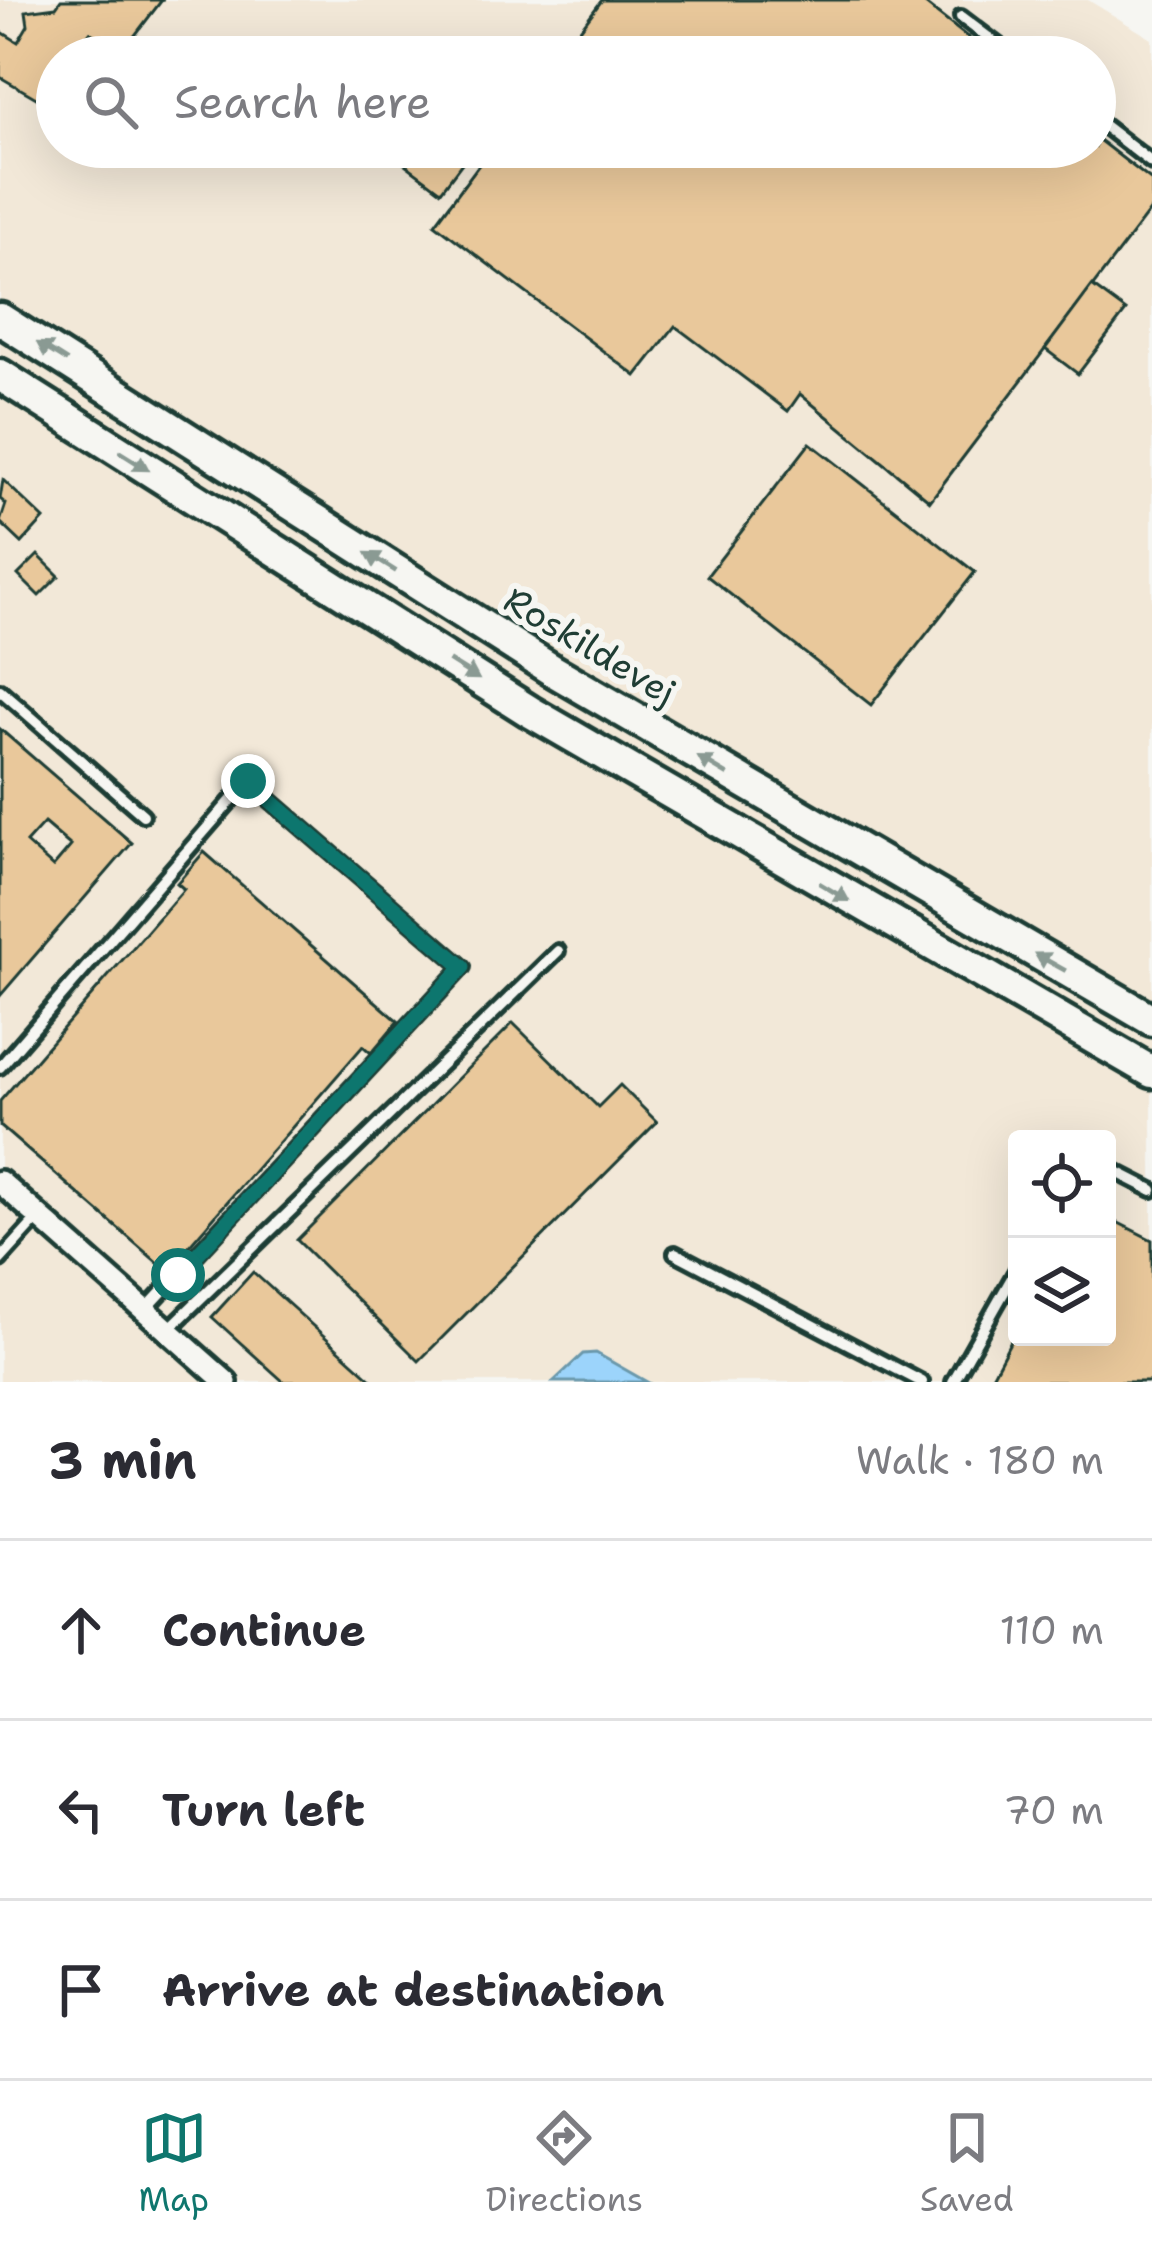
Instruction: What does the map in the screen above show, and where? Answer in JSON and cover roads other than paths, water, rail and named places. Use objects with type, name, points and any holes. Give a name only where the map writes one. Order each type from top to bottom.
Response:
[{"type":"main road","name":"Roskildevej","points":[[0,319],[552,670],[1152,1020]]},
{"type":"main road","points":[[0,375],[529,711],[1152,1072]]},
{"type":"street","points":[[0,1182],[226,1382]]},
{"type":"lane","points":[[961,17],[986,36]]},
{"type":"lane","points":[[1116,135],[1152,163]]},
{"type":"lane","points":[[0,690],[143,815]]},
{"type":"lane","points":[[0,1067],[248,781],[463,967],[146,1309]]},
{"type":"lane","points":[[168,1330],[558,951]]},
{"type":"lane","points":[[1116,1172],[1152,1190]]},
{"type":"lane","points":[[0,1260],[39,1216]]},
{"type":"lane","points":[[675,1253],[922,1382]]},
{"type":"lane","points":[[953,1382],[1008,1285]]},
{"type":"water","points":[[596,1353],[647,1382],[553,1382],[583,1354]]}]
